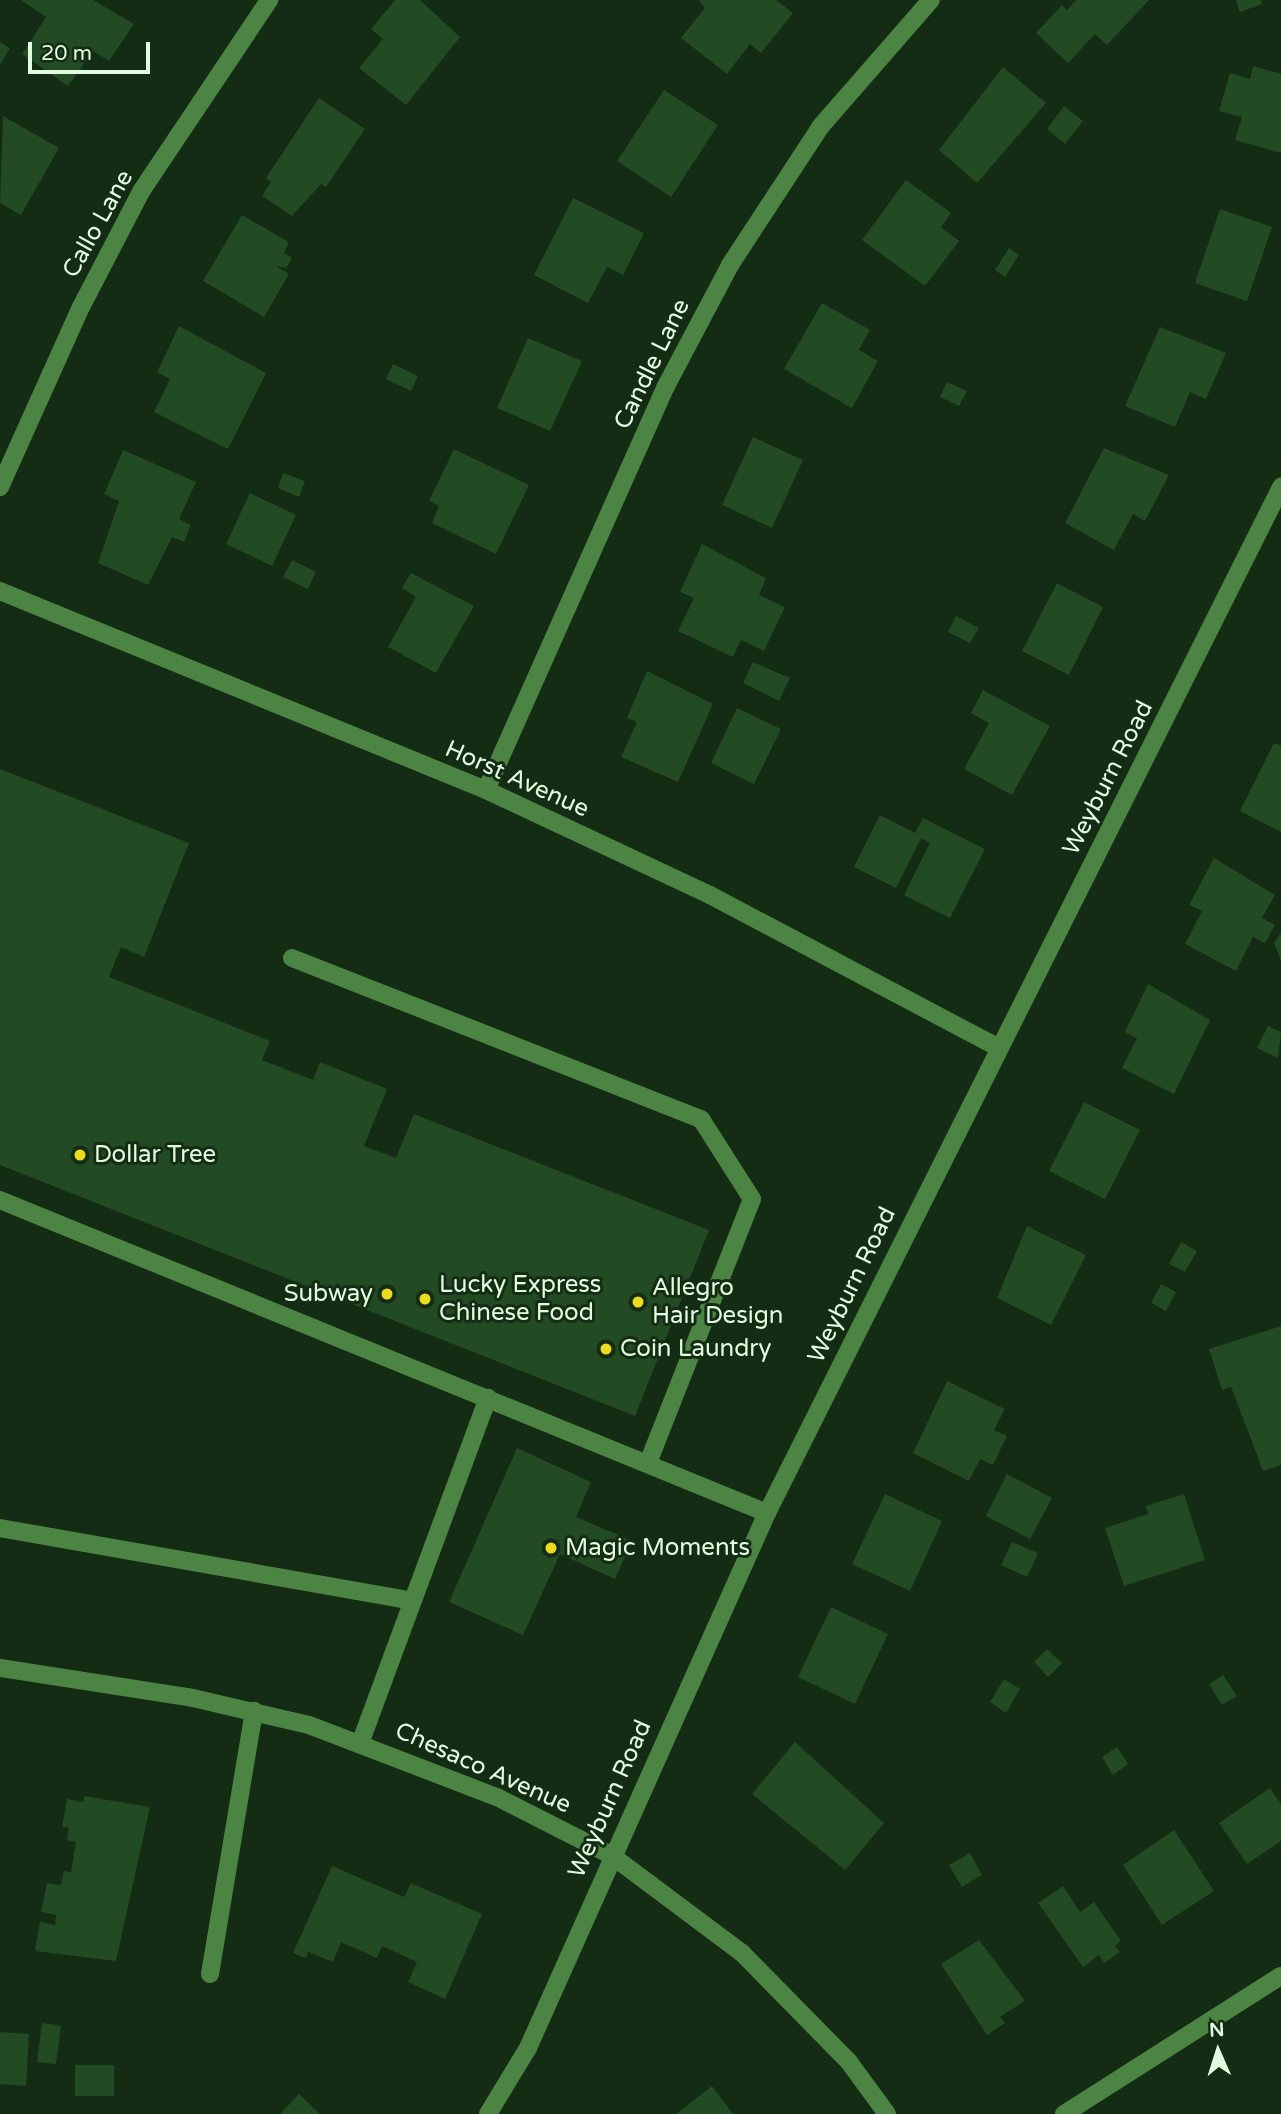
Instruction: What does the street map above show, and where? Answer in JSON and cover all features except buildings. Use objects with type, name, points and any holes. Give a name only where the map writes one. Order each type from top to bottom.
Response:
[{"type":"street","name":"Callo Lane","points":[[0,487],[81,307],[142,190],[269,0]]},
{"type":"street","name":"Candle Lane","points":[[486,790],[665,388],[730,265],[821,126],[931,0]]},
{"type":"street","name":"Weyburn Road","points":[[488,2114],[528,2048],[611,1855],[767,1513],[997,1047],[1281,487]]},
{"type":"street","name":"Horst Avenue","points":[[0,591],[486,790],[710,895],[997,1047]]},
{"type":"street","points":[[292,958],[701,1119],[752,1199],[648,1463]]},
{"type":"street","points":[[0,1200],[767,1513]]},
{"type":"street","points":[[361,1741],[488,1398]]},
{"type":"street","points":[[0,1528],[412,1601]]},
{"type":"street","name":"Chesaco Avenue","points":[[0,1668],[254,1712],[361,1741],[497,1797],[611,1855],[742,1953],[849,2062],[887,2114]]},
{"type":"street","points":[[210,1974],[254,1712]]},
{"type":"street","points":[[1065,2114],[1281,1976]]},
{"type":"place","name":"Dollar Tree","points":[[80,1155]]},
{"type":"place","name":"Subway","points":[[387,1294]]},
{"type":"place","name":"Lucky Express Chinese Food","points":[[425,1299]]},
{"type":"place","name":"Allegro Hair Design","points":[[638,1302]]},
{"type":"place","name":"Coin Laundry","points":[[606,1349]]},
{"type":"place","name":"Magic Moments","points":[[551,1548]]}]
